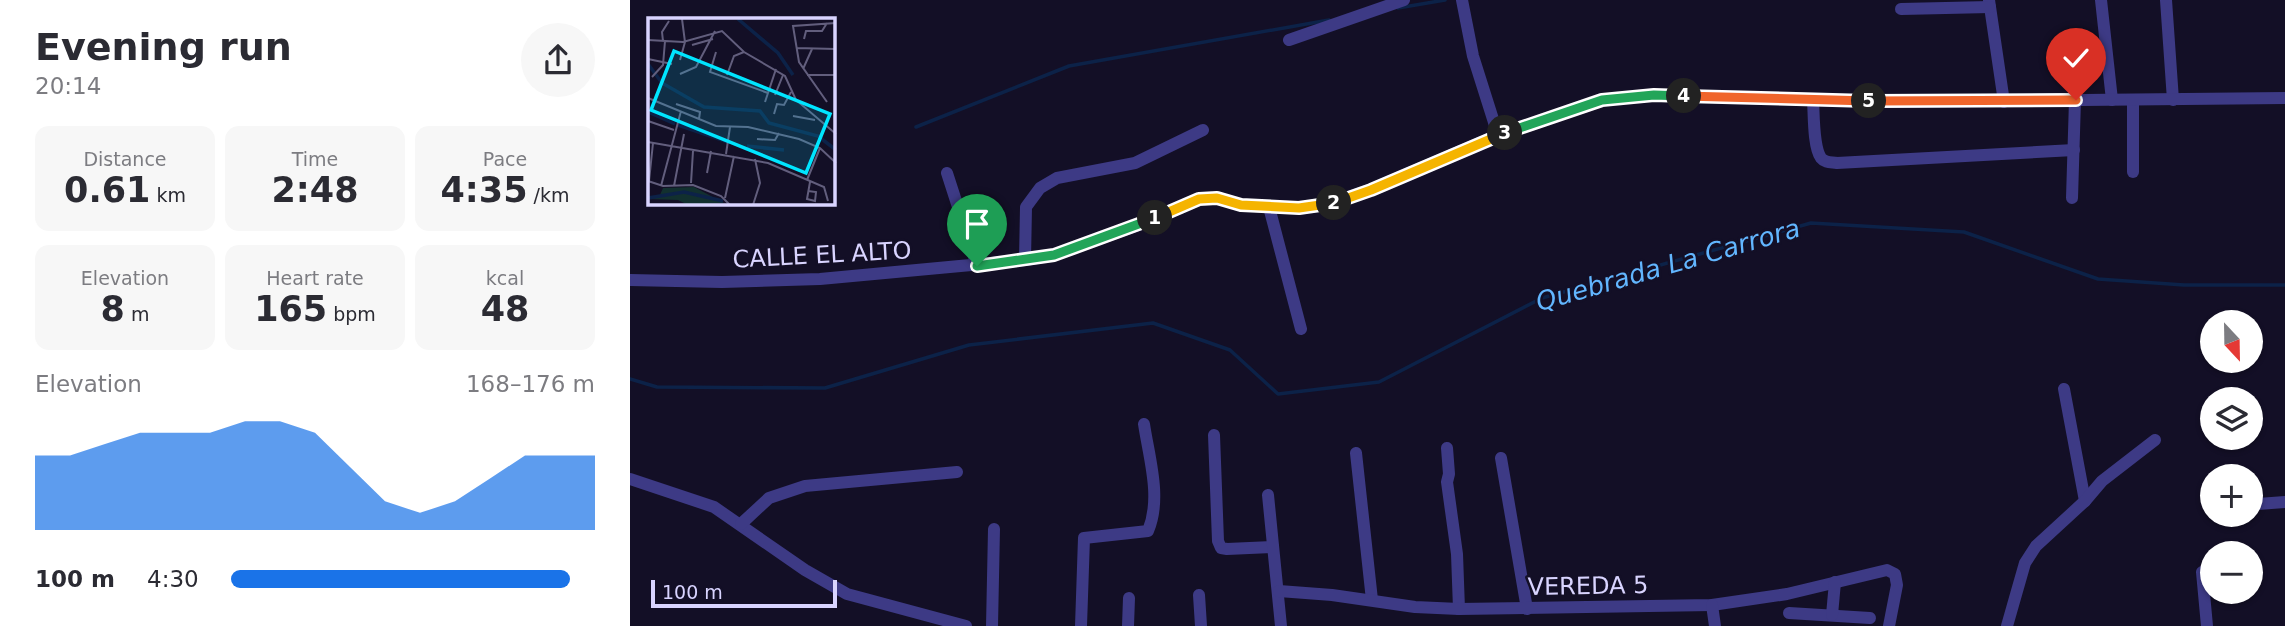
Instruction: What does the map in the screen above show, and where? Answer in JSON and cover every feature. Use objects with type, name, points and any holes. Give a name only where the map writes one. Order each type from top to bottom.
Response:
[{"type":"street","points":[[1289,40],[1404,0]]},
{"type":"street","points":[[1462,0],[1473,56],[1498,135]]},
{"type":"street","points":[[2101,0],[2112,100]]},
{"type":"street","points":[[2166,0],[2173,100]]},
{"type":"street","points":[[1901,9],[1990,4],[2004,102]]},
{"type":"street","name":"CALLE EL ALTO","points":[[630,280],[722,282],[820,279],[977,266],[1054,255],[1138,225],[1199,199],[1217,198],[1241,205],[1269,207],[1327,205],[1371,190],[1498,135],[1602,100],[1628,96],[2004,102],[2285,98]]},
{"type":"street","points":[[1813,100],[1818,150],[1820,157],[1826,162],[2074,150]]},
{"type":"street","points":[[2072,198],[2076,100]]},
{"type":"street","points":[[2133,100],[2133,172]]},
{"type":"street","points":[[1025,260],[1027,207],[1040,188],[1057,178],[1135,163],[1203,130]]},
{"type":"street","points":[[947,173],[977,266]]},
{"type":"street","points":[[1269,207],[1301,329]]},
{"type":"street","points":[[2064,389],[2085,501]]},
{"type":"street","points":[[1081,626],[1084,538],[1148,531],[1153,520],[1155,498],[1144,424]]},
{"type":"street","points":[[1214,435],[1218,541],[1221,548],[1227,550],[1273,547]]},
{"type":"street","points":[[2007,626],[2025,562],[2036,546],[2085,501],[2102,481],[2155,440]]},
{"type":"street","points":[[1447,448],[1447,482],[1457,554],[1459,609]]},
{"type":"street","points":[[1356,453],[1372,600]]},
{"type":"street","points":[[1501,458],[1527,609]]},
{"type":"street","points":[[741,524],[769,498],[805,486],[957,471]]},
{"type":"street","points":[[630,479],[714,507],[805,570],[846,594],[966,626]]},
{"type":"street","points":[[1268,495],[1281,626]]},
{"type":"street","points":[[2263,504],[2285,502]]},
{"type":"street","points":[[992,626],[995,529]]},
{"type":"street","name":"VEREDA 5","points":[[1279,591],[1415,607],[1459,609],[1712,605],[1787,594],[1887,570],[1895,574],[1897,585],[1889,626]]},
{"type":"street","points":[[1832,615],[1835,582]]},
{"type":"street","points":[[1199,595],[1201,626]]},
{"type":"street","points":[[1128,626],[1129,598]]},
{"type":"street","points":[[2205,604],[2207,626]]},
{"type":"street","points":[[1712,605],[1715,626]]},
{"type":"street","points":[[1788,612],[1870,618]]},
{"type":"waterway","points":[[1398,8],[1445,0]]},
{"type":"waterway","points":[[916,127],[1069,66],[1329,20]]},
{"type":"waterway","name":"Quebrada La Carrora","points":[[630,379],[657,387],[825,388],[969,345],[1153,323],[1230,350],[1278,394],[1379,382],[1542,298],[1811,223],[1964,232],[2098,279],[2184,285],[2285,285]]},
{"type":"route","points":[[977,266],[1054,255],[1138,225],[1199,199],[1217,198],[1241,205],[1269,207],[1327,205],[1371,190],[1498,135],[1602,100],[1628,96],[1881,102],[2076,100]]}]
